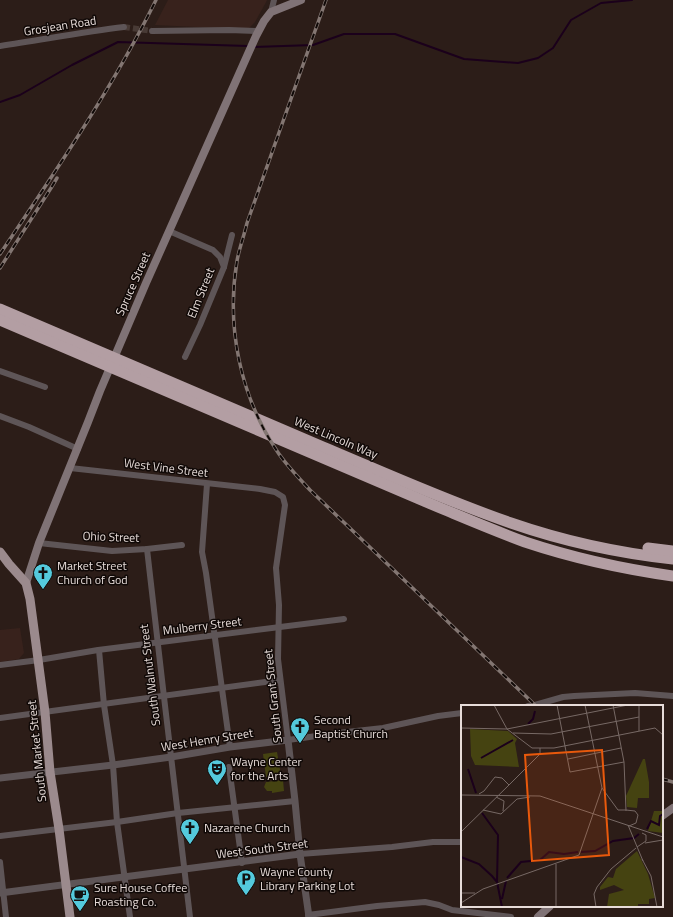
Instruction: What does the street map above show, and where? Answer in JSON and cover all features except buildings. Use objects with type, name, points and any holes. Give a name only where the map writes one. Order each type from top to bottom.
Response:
[{"type":"highway","name":"West Lincoln Way","points":[[0,309],[427,491],[484,513],[532,530],[590,545],[634,554],[673,559]]},
{"type":"highway","name":"West Lincoln Way","points":[[0,322],[32,334],[504,534],[544,548],[588,560],[634,570],[673,576]]},
{"type":"highway","points":[[484,513],[581,538],[673,550]]},
{"type":"main road","points":[[271,12],[301,0]]},
{"type":"main road","name":"Spruce Street","points":[[26,583],[39,543],[123,336],[258,33],[264,21],[271,12]]},
{"type":"main road","points":[[0,552],[26,583]]},
{"type":"main road","name":"South Market Street","points":[[26,583],[30,599],[45,712],[50,772],[70,917]]},
{"type":"main road","points":[[663,815],[673,808]]},
{"type":"main road","points":[[538,917],[549,907]]},
{"type":"street","name":"Spruce Street","points":[[271,12],[274,0]]},
{"type":"street","name":"Grosjean Road","points":[[0,46],[83,32],[124,27]]},
{"type":"street","points":[[152,31],[229,30],[258,33]]},
{"type":"street","points":[[169,231],[213,250],[220,257],[224,267]]},
{"type":"street","name":"Elm Street","points":[[184,357],[200,325],[224,267],[232,235]]},
{"type":"street","points":[[0,371],[45,387]]},
{"type":"street","points":[[0,416],[78,449]]},
{"type":"street","name":"West Vine Street","points":[[70,468],[260,489]]},
{"type":"street","points":[[207,484],[202,552],[230,747]]},
{"type":"street","name":"South Grant Street","points":[[260,489],[275,492],[283,497],[285,505],[276,568],[279,605],[278,659],[300,854],[309,916]]},
{"type":"street","name":"Ohio Street","points":[[39,543],[112,551],[147,549],[182,544]]},
{"type":"street","name":"South Walnut Street","points":[[147,549],[190,917]]},
{"type":"street","name":"Mulberry Street","points":[[0,665],[99,650],[344,618]]},
{"type":"street","points":[[99,650],[104,705],[113,765],[117,822],[130,917]]},
{"type":"street","points":[[0,718],[164,697],[280,680]]},
{"type":"street","points":[[535,705],[563,697],[574,696],[635,693],[673,696]]},
{"type":"street","name":"West Henry Street","points":[[0,778],[113,765],[230,747],[383,728],[438,716],[461,713]]},
{"type":"street","points":[[229,766],[242,862]]},
{"type":"street","points":[[0,836],[178,813],[295,801]]},
{"type":"street","name":"West South Street","points":[[2,893],[300,854],[392,847],[433,842],[461,842]]},
{"type":"street","points":[[0,862],[2,893],[6,917]]},
{"type":"street","points":[[309,916],[377,906],[425,902],[452,910],[511,917]]},
{"type":"shaded area","points":[[168,0],[267,0],[255,22],[249,28],[239,29],[155,25]]},
{"type":"shaded area","points":[[20,628],[24,653],[19,659],[0,662],[0,630]]},
{"type":"shaded area","points":[[277,752],[281,775],[266,777],[263,754]]},
{"type":"shaded area","points":[[283,780],[284,791],[272,793],[272,791],[267,791],[264,787],[266,782]]},
{"type":"waterway","points":[[254,47],[313,45],[344,34],[395,34],[464,59],[518,63],[538,58],[553,48],[571,20],[601,3],[632,0]]},
{"type":"waterway","points":[[0,102],[20,95],[72,65],[118,42],[248,46]]},
{"type":"tunnel","points":[[124,27],[152,31]]},
{"type":"railway","points":[[0,254],[102,98],[156,0]]},
{"type":"railway","points":[[326,0],[247,223],[238,256],[234,286],[233,310],[239,360],[245,384],[264,430],[288,466],[297,476],[535,705]]},
{"type":"railway","points":[[0,268],[57,178]]},
{"type":"railway","points":[[663,779],[673,782]]},
{"type":"place","name":"Market Street Church of God","points":[[43,590]]},
{"type":"place","name":"Second Baptist Church","points":[[300,744]]},
{"type":"place","name":"Wayne Center for the Arts","points":[[217,786]]},
{"type":"place","name":"Nazarene Church","points":[[190,845]]},
{"type":"place","name":"Wayne County Library Parking Lot","points":[[246,896]]},
{"type":"place","name":"Sure House Coffee Roasting Co.","points":[[80,912]]}]
